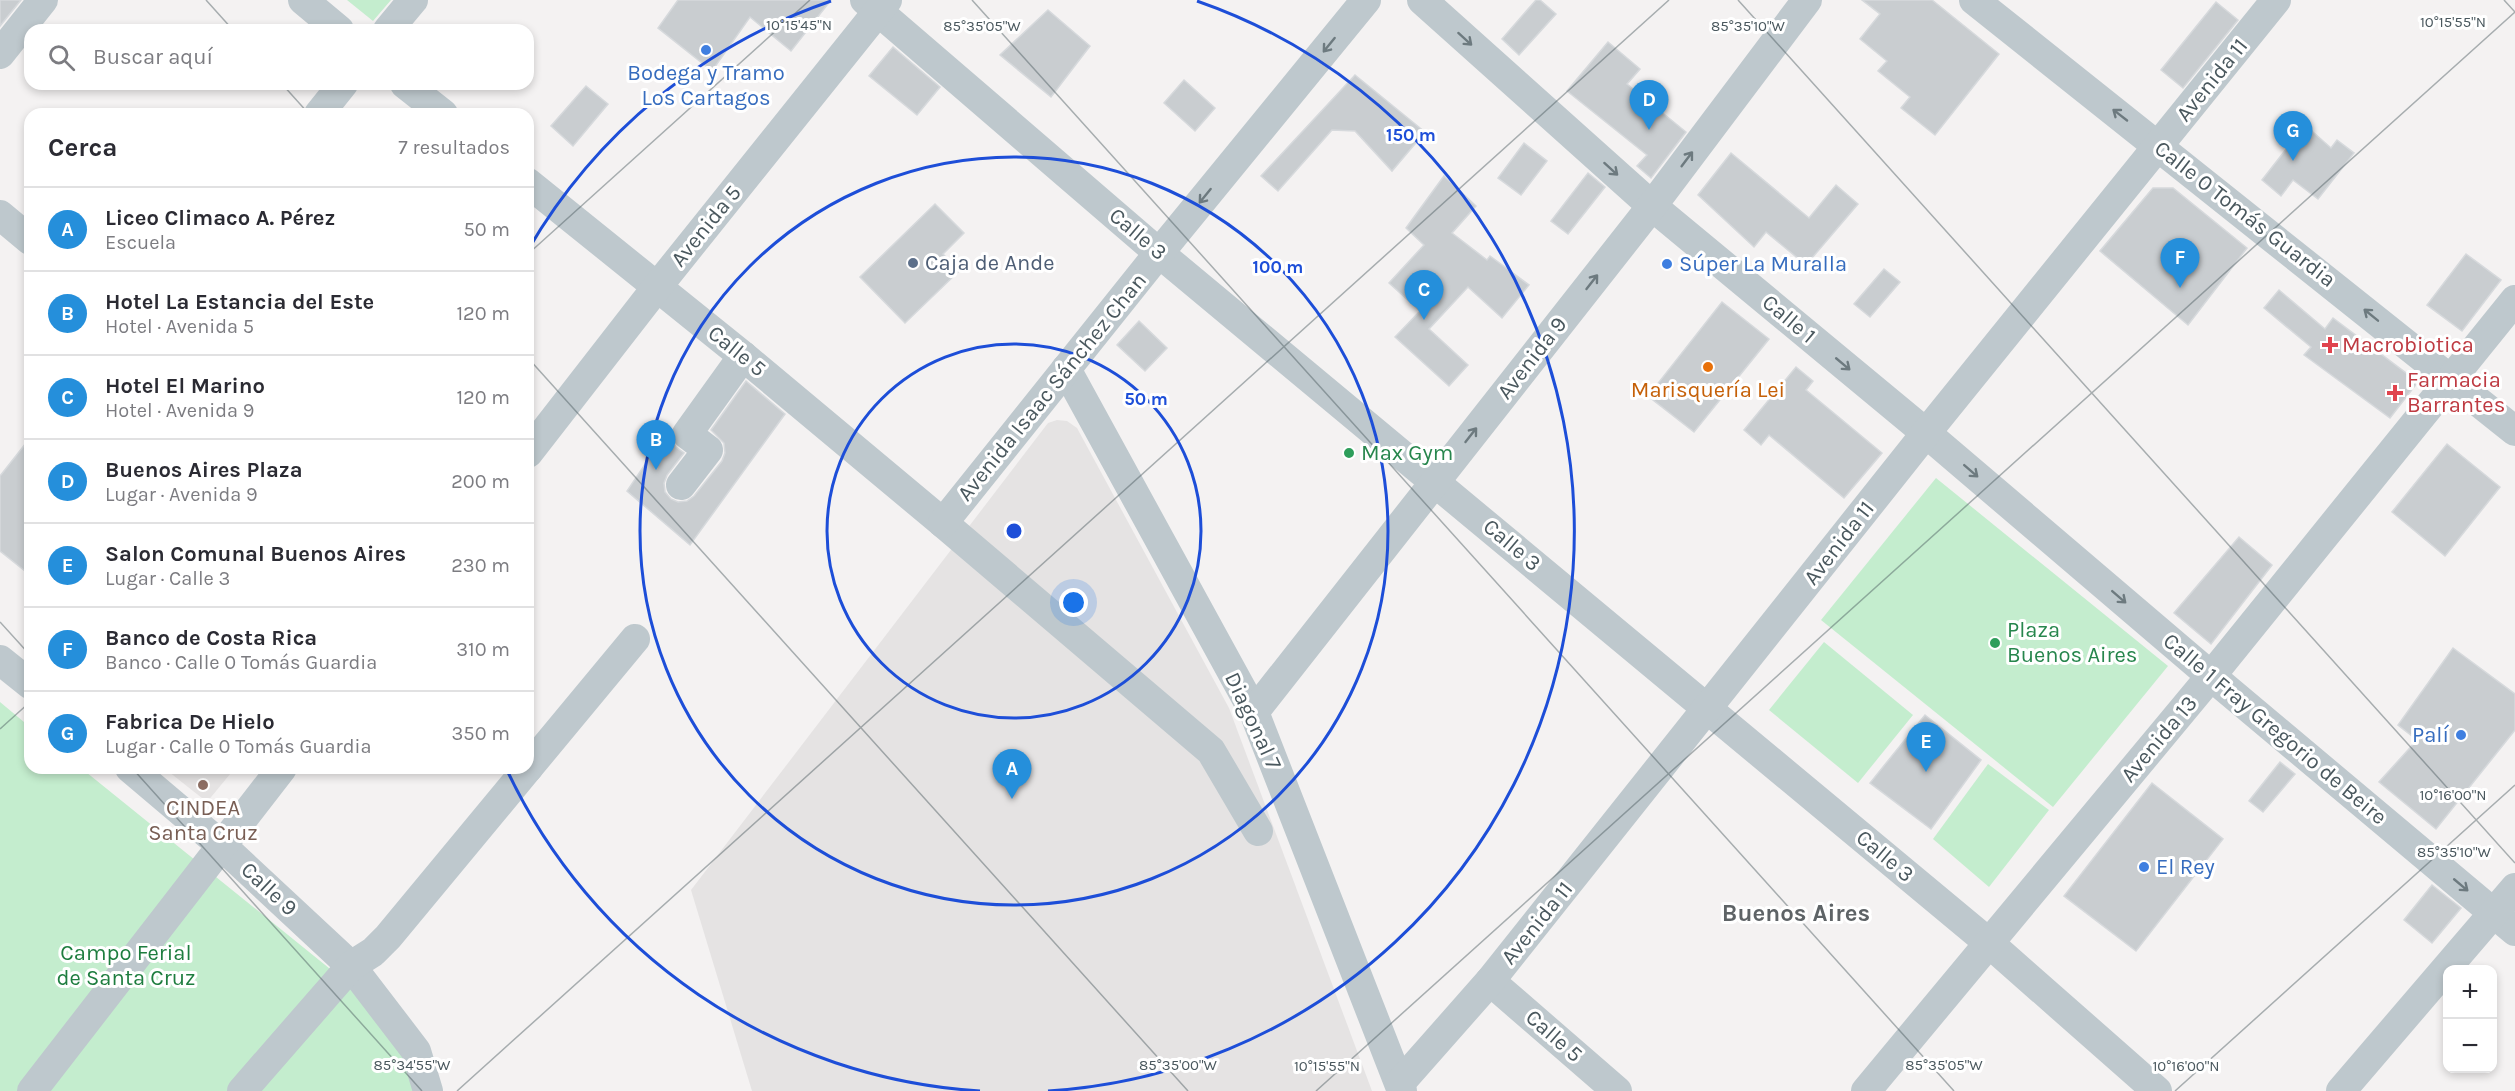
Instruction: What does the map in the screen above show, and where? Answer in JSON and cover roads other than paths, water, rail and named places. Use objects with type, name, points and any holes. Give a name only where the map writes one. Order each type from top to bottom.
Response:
[{"type":"street","points":[[0,54],[43,0]]},
{"type":"street","points":[[303,0],[332,24]]},
{"type":"street","points":[[393,24],[413,0]]},
{"type":"street","name":"Avenida Isaac Sánchez Chan","points":[[943,523],[1065,369],[1366,0]]},
{"type":"street","name":"Calle 1","points":[[1422,0],[1652,206],[1926,433]]},
{"type":"street","name":"Avenida 9","points":[[1254,712],[1652,206],[1807,0]]},
{"type":"street","name":"Calle 0 Tomás Guardia","points":[[1974,0],[2515,431]]},
{"type":"street","name":"Avenida 11","points":[[1401,1087],[1490,981],[1926,433],[2276,0]]},
{"type":"street","name":"Calle 3","points":[[877,4],[1159,253],[1989,943],[2157,1091]]},
{"type":"street","name":"Avenida 5","points":[[534,445],[877,4]]},
{"type":"street","points":[[324,108],[338,90]]},
{"type":"street","points":[[412,90],[435,108]]},
{"type":"street","name":"Calle 5","points":[[534,188],[743,356],[1210,751],[1258,831]]},
{"type":"street","points":[[0,215],[24,235]]},
{"type":"street","name":"Avenida 13","points":[[1866,1091],[2211,676],[2515,300]]},
{"type":"street","points":[[681,485],[708,450],[687,434],[743,356]]},
{"type":"street","name":"Diagonal 7","points":[[1065,369],[1254,712],[1401,1087]]},
{"type":"street","name":"Calle 1 Fray Gregorio de Beire","points":[[1926,433],[2505,922]]},
{"type":"street","points":[[534,761],[635,639]]},
{"type":"street","points":[[0,660],[24,679]]},
{"type":"street","name":"Calle 9","points":[[137,774],[221,845],[351,966],[416,1051],[428,1091]]},
{"type":"street","points":[[32,1091],[277,774]]},
{"type":"street","points":[[242,1091],[351,966],[373,952],[388,937],[523,774]]},
{"type":"street","points":[[2341,1091],[2505,922],[2515,888]]},
{"type":"street","name":"Calle 5","points":[[1490,981],[1617,1091]]},
{"type":"place","name":"Bodega y Tramo Los Cartagos","points":[[706,50]]},
{"type":"place","name":"Buenos Aires Plaza","points":[[1649,130]]},
{"type":"place","name":"Fabrica De Hielo","points":[[2293,161]]},
{"type":"place","name":"Caja de Ande","points":[[913,263]]},
{"type":"place","name":"Súper La Muralla","points":[[1667,264]]},
{"type":"place","name":"Banco de Costa Rica","points":[[2180,288]]},
{"type":"place","name":"Hotel El Marino","points":[[1424,320]]},
{"type":"place","name":"Macrobiotica","points":[[2330,345]]},
{"type":"place","name":"Marisquería Lei","points":[[1708,367]]},
{"type":"place","name":"Farmacia Barrantes","points":[[2395,393]]},
{"type":"place","name":"Max Gym","points":[[1349,453]]},
{"type":"place","name":"Hotel La Estancia del Este","points":[[656,470]]},
{"type":"place","name":"Plaza Buenos Aires","points":[[1995,643]]},
{"type":"place","name":"Palí","points":[[2461,735]]},
{"type":"place","name":"Salon Comunal Buenos Aires","points":[[1926,772]]},
{"type":"place","name":"CINDEA Santa Cruz","points":[[203,785]]},
{"type":"place","name":"Liceo Climaco A. Pérez","points":[[1012,799]]},
{"type":"place","name":"El Rey","points":[[2144,867]]},
{"type":"district","name":"Buenos Aires","points":[[1796,913]]},
{"type":"park label","name":"Campo Ferial de Santa Cruz","points":[[126,966]]}]
